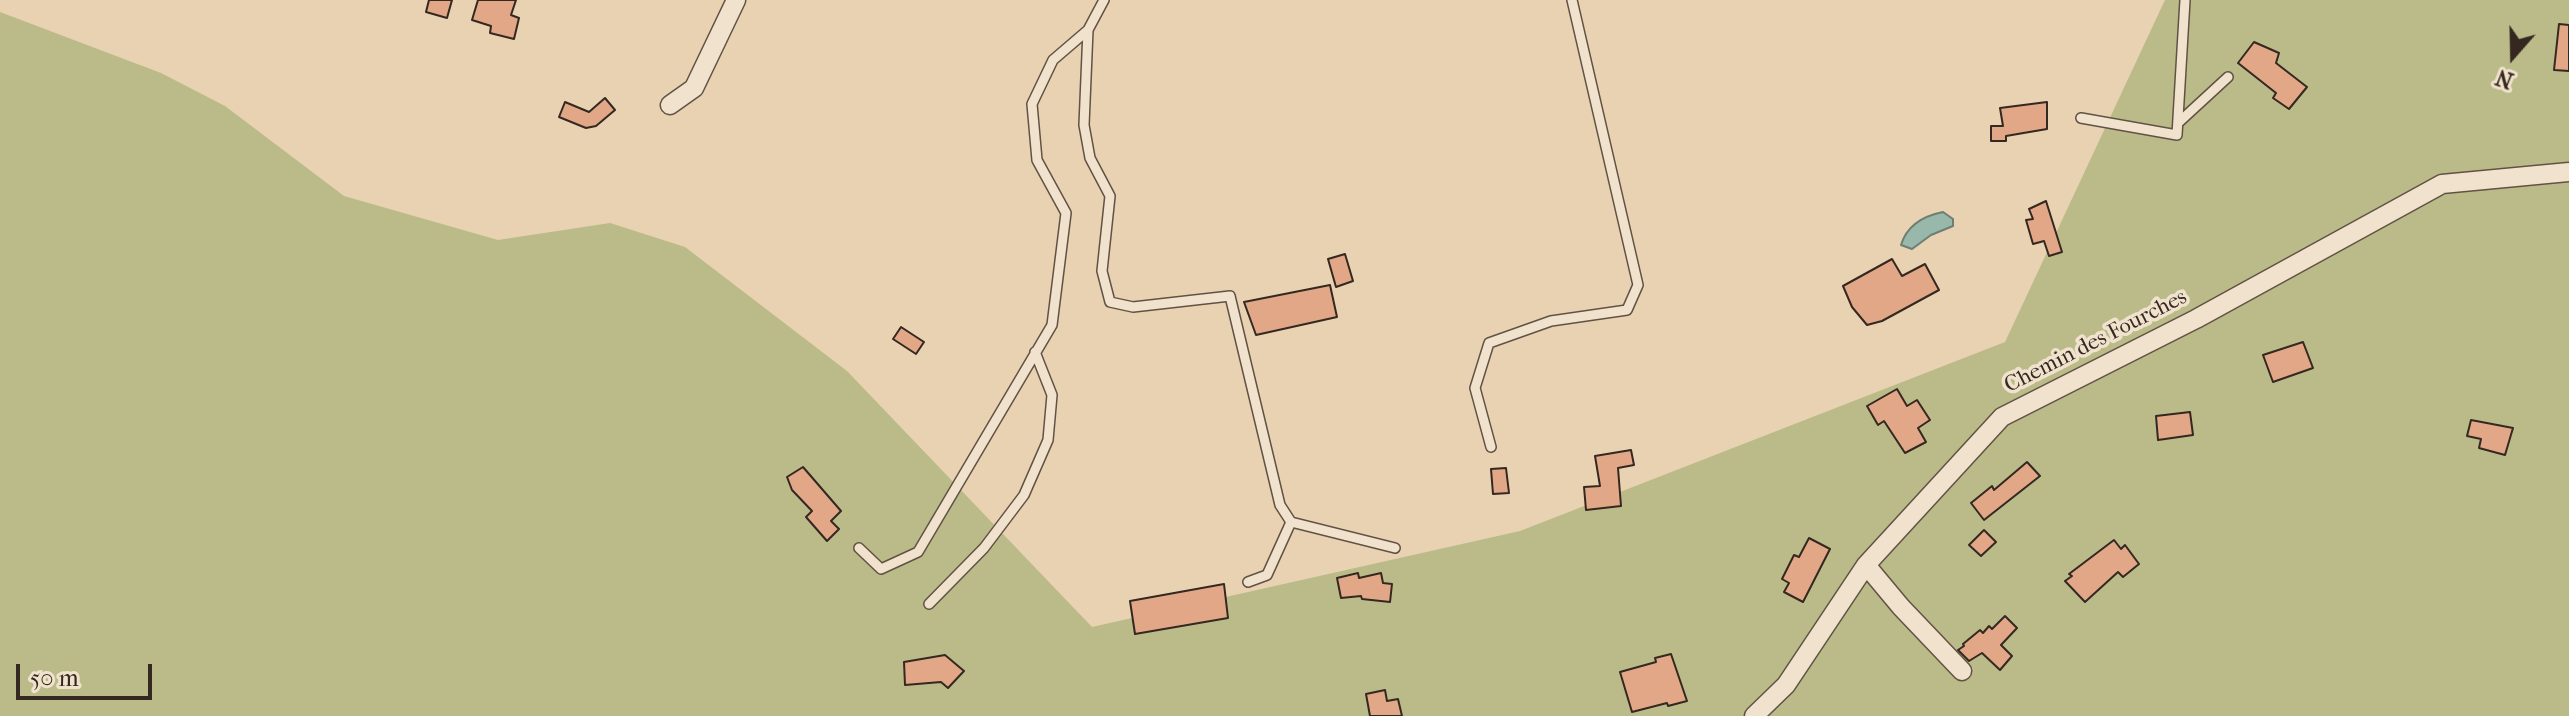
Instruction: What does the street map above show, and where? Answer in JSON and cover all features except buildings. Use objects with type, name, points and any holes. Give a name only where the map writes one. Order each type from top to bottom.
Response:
[{"type":"street","points":[[670,105],[694,88],[736,0]]},
{"type":"street","name":"Chemin des Fourches","points":[[1754,716],[1786,685],[1866,565],[2002,417],[2196,319],[2442,184],[2569,172]]},
{"type":"street","points":[[1866,565],[1962,671]]},
{"type":"lane","points":[[859,548],[881,569],[918,552],[1052,325],[1066,213],[1037,160],[1032,104],[1053,60],[1088,30],[1104,0]]},
{"type":"lane","points":[[1491,447],[1475,388],[1489,343],[1551,321],[1627,310],[1638,285],[1572,0]]},
{"type":"lane","points":[[2081,118],[2177,135],[2185,0]]},
{"type":"lane","points":[[1088,30],[1084,125],[1090,158],[1110,196],[1102,271],[1110,302],[1133,307],[1230,296],[1280,505],[1291,522],[1395,548]]},
{"type":"lane","points":[[2178,123],[2228,77]]},
{"type":"lane","points":[[929,604],[984,548],[1024,495],[1048,440],[1052,395],[1035,352]]},
{"type":"lane","points":[[1248,582],[1267,575],[1291,522]]},
{"type":"green space","points":[[2165,0],[2569,0],[2569,716],[0,716],[0,12],[161,73],[225,106],[344,196],[498,240],[610,223],[685,247],[847,371],[1092,627],[1520,531],[2005,342]]},
{"type":"shaded area","points":[[1943,212],[1953,219],[1953,226],[1931,235],[1912,249],[1901,245],[1907,232],[1917,222]]}]
